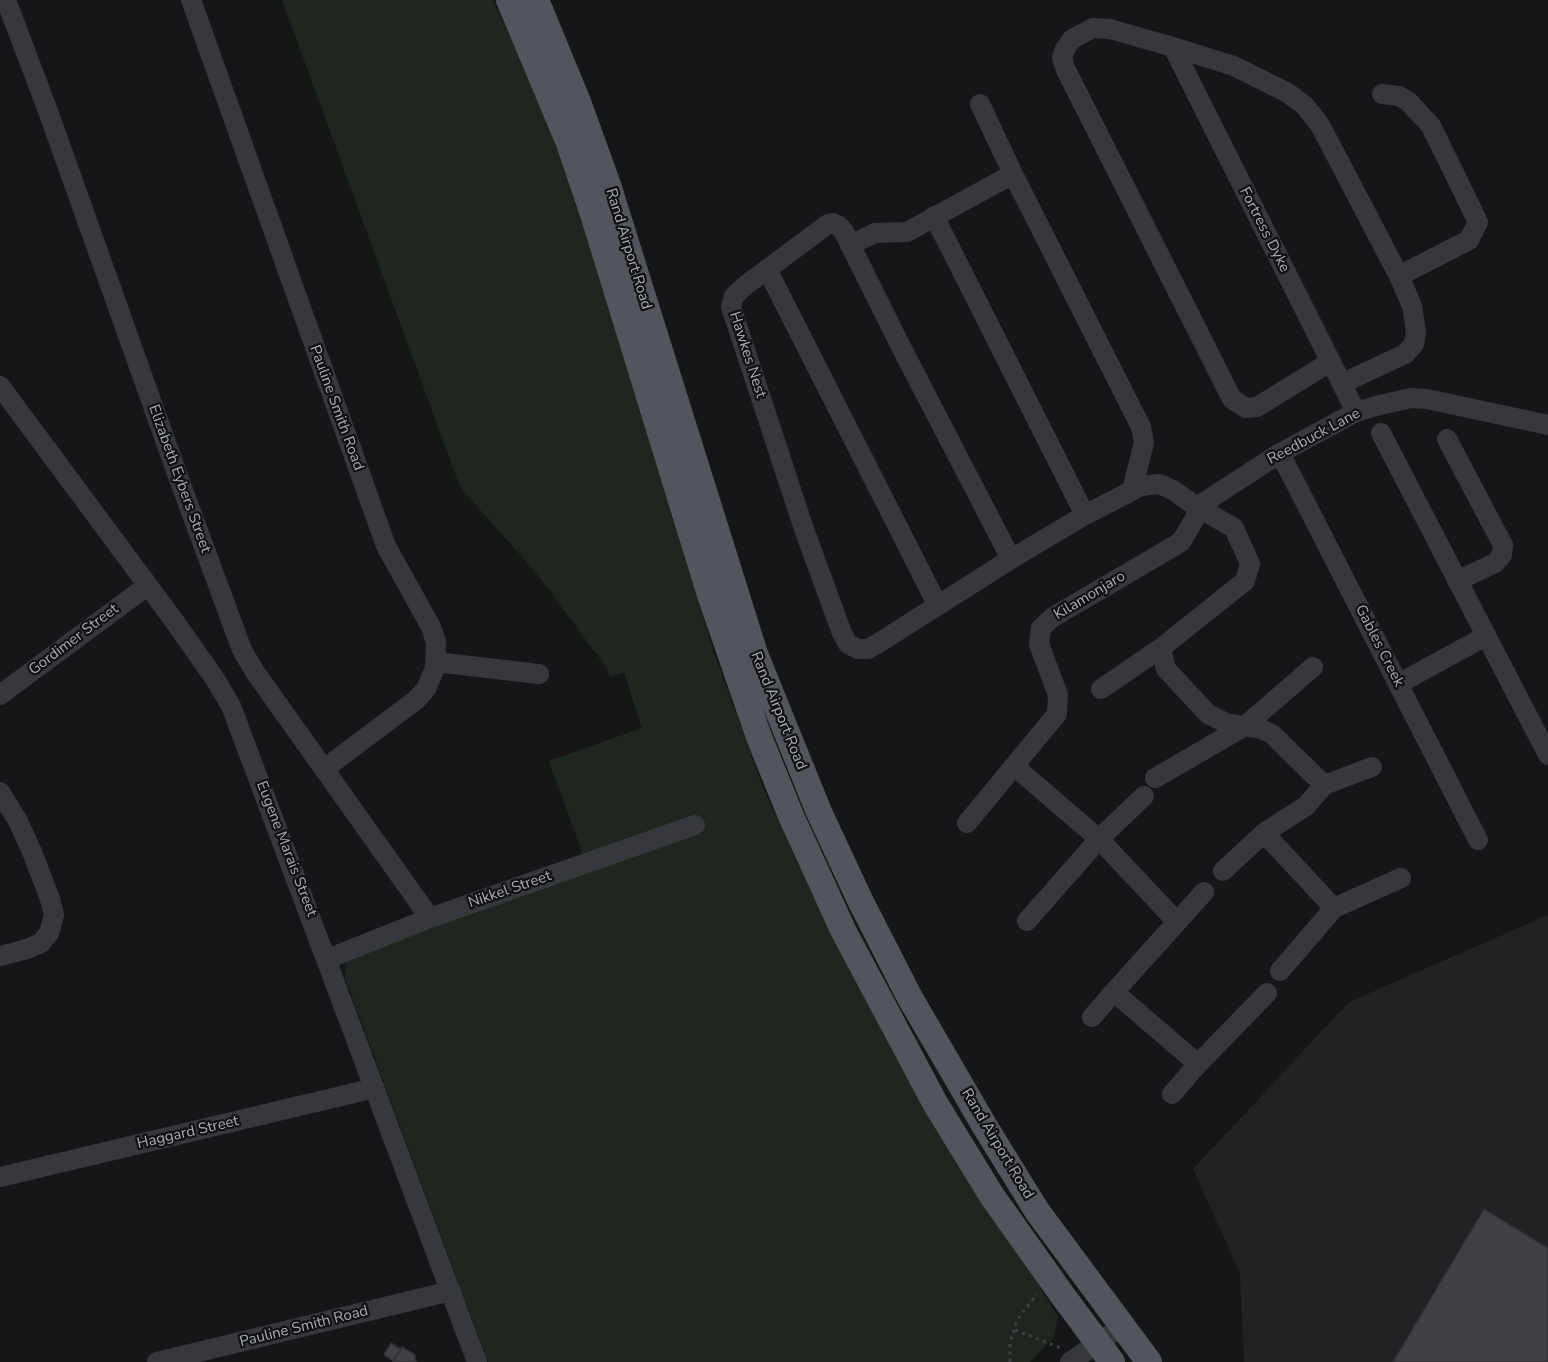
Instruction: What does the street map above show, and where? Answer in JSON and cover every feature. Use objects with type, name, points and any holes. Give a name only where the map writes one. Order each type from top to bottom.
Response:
[{"type":"main road","name":"Rand Airport Road","points":[[509,0],[568,143],[593,213],[710,595],[759,737],[790,816],[843,930],[935,1103],[992,1196],[1105,1353]]},
{"type":"main road","name":"Rand Airport Road","points":[[536,0],[578,102],[608,185],[755,654],[819,812],[860,900],[942,1054],[1037,1211],[1149,1362]]},
{"type":"street","name":"Elizabeth Eybers Street","points":[[6,0],[234,631],[255,672],[430,918]]},
{"type":"street","name":"Pauline Smith Road","points":[[191,0],[386,546],[431,627],[436,642],[436,662],[432,679],[426,689],[416,700],[324,769]]},
{"type":"street","points":[[1330,362],[1257,407],[1246,408],[1232,399],[1066,70],[1062,58],[1072,39],[1092,28],[1110,29],[1234,66],[1288,93],[1305,106],[1320,125],[1399,276],[1412,306],[1416,332],[1414,344],[1405,354],[1343,383]]},
{"type":"street","name":"Fortress Dyke","points":[[1173,47],[1356,412]]},
{"type":"street","points":[[1382,94],[1399,96],[1409,102],[1431,126],[1478,222],[1469,240],[1399,276]]},
{"type":"street","points":[[980,104],[1141,427],[1144,443],[1132,490]]},
{"type":"street","points":[[850,245],[875,233],[907,232],[1013,174]]},
{"type":"street","points":[[934,216],[1085,515]]},
{"type":"street","name":"Hawkes Nest","points":[[1011,560],[839,226],[833,223],[828,224],[734,296],[731,307],[805,532],[842,633],[848,644],[858,649],[868,649],[1085,515],[1141,486],[1159,484],[1173,490],[1234,528],[1250,564],[1245,581],[1161,648],[1101,688]]},
{"type":"street","points":[[767,269],[938,606]]},
{"type":"street","name":"Eugene Marais Street","points":[[0,386],[210,670],[231,706],[477,1362]]},
{"type":"street","name":"Reedbuck Lane","points":[[1197,507],[1280,453],[1356,412],[1411,398],[1447,403],[1548,425]]},
{"type":"street","points":[[1381,433],[1548,755]]},
{"type":"street","points":[[1447,439],[1503,546],[1502,555],[1495,563],[1457,581]]},
{"type":"street","name":"Gables Creek","points":[[1280,453],[1478,840]]},
{"type":"street","name":"Kilamonjaro","points":[[968,823],[1057,714],[1058,695],[1040,644],[1041,628],[1053,617],[1181,542],[1195,518],[1197,507]]},
{"type":"street","name":"Gordimer Street","points":[[0,695],[147,586]]},
{"type":"street","points":[[1398,684],[1486,636]]},
{"type":"street","points":[[1161,648],[1166,669],[1208,714],[1226,723],[1262,729],[1272,734],[1324,784]]},
{"type":"street","points":[[436,662],[539,674]]},
{"type":"street","points":[[1155,778],[1245,726],[1314,667]]},
{"type":"street","points":[[1014,766],[1099,838],[1177,922]]},
{"type":"street","points":[[1223,871],[1264,833],[1306,806],[1324,784],[1372,767]]},
{"type":"street","points":[[0,792],[18,821],[32,852],[54,915],[49,933],[41,943],[0,956]]},
{"type":"street","points":[[1027,921],[1099,838],[1144,796]]},
{"type":"street","name":"Nikkel Street","points":[[327,959],[430,918],[695,825]]},
{"type":"street","points":[[1264,833],[1334,908]]},
{"type":"street","points":[[1280,971],[1334,908],[1401,878]]},
{"type":"street","points":[[1092,1017],[1203,892]]},
{"type":"street","points":[[1114,992],[1198,1064]]},
{"type":"street","points":[[1172,1094],[1267,993]]},
{"type":"street","name":"Haggard Street","points":[[0,1177],[375,1088]]},
{"type":"street","name":"Pauline Smith Road","points":[[157,1362],[451,1291]]},
{"type":"street","points":[[1065,1355],[1105,1353],[1121,1327]]},
{"type":"path","points":[[1010,1362],[1010,1343],[1022,1313],[1050,1279]]},
{"type":"path","points":[[1014,1330],[1065,1355]]},
{"type":"shaded area","points":[[282,0],[493,0],[548,120],[589,240],[713,650],[764,790],[814,898],[886,1036],[1058,1317],[1054,1337],[1030,1362],[488,1362],[345,978],[345,968],[348,959],[369,950],[589,872],[549,761],[642,728],[624,672],[610,677],[606,667],[537,574],[460,487]]},
{"type":"shaded area","points":[[1548,915],[1548,1362],[1244,1362],[1240,1273],[1193,1169],[1349,1002]]},
{"type":"building","points":[[1484,1209],[1548,1248],[1548,1362],[1393,1362]]},
{"type":"building","points":[[391,1343],[401,1349],[393,1361],[384,1355]]},
{"type":"building","points":[[402,1347],[415,1355],[417,1362],[393,1362]]}]
